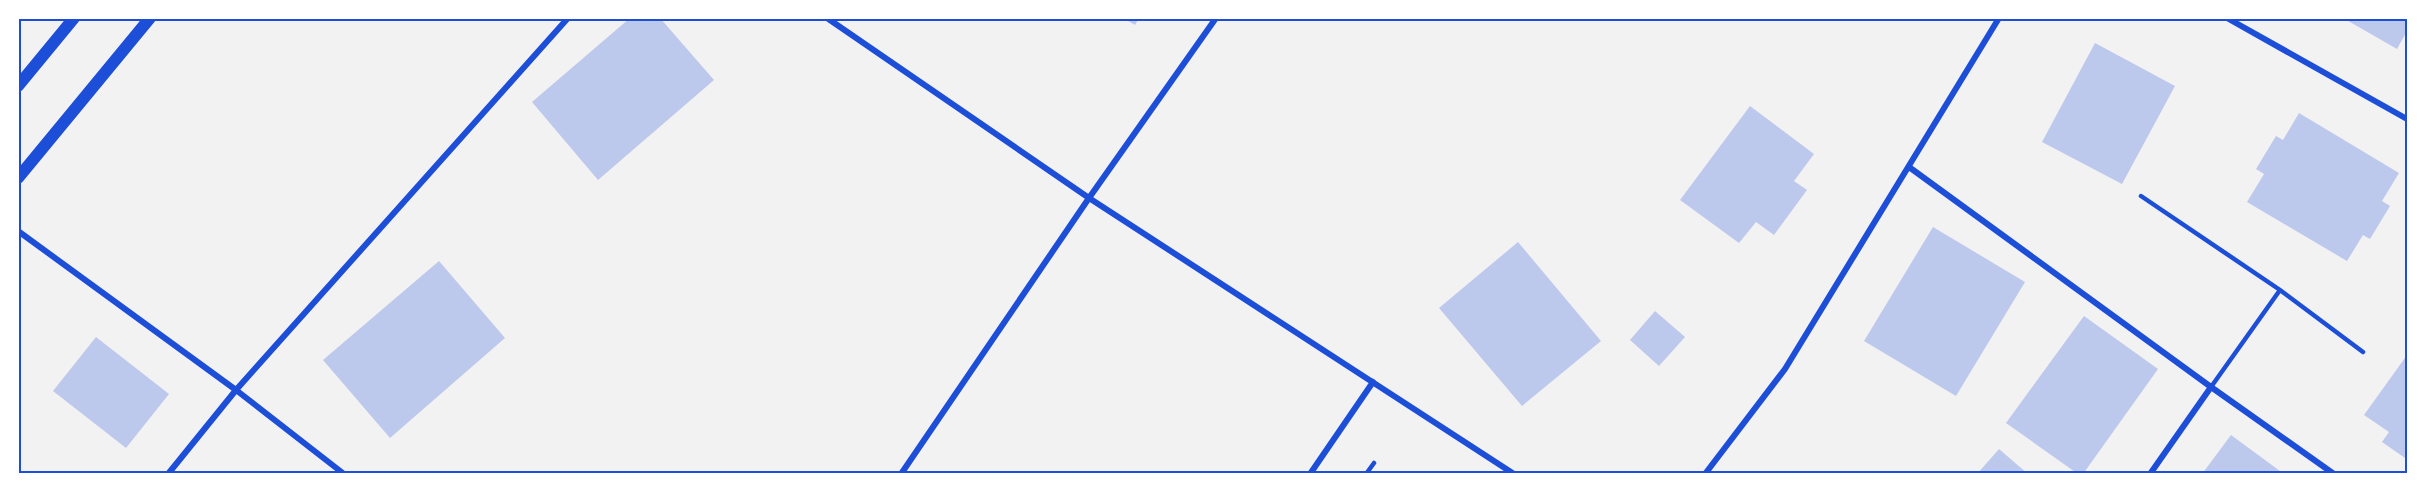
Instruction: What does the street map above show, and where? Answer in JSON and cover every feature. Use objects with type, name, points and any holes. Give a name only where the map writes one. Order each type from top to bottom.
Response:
[{"type":"main road","points":[[18,86],[74,18]]},
{"type":"main road","points":[[18,178],[150,18]]},
{"type":"street","points":[[168,474],[236,390],[568,18]]},
{"type":"street","points":[[827,18],[1089,198],[1514,474]]},
{"type":"street","points":[[901,474],[1089,198],[1216,18]]},
{"type":"street","points":[[1705,474],[1785,369],[1999,18]]},
{"type":"street","points":[[2227,18],[2407,119]]},
{"type":"street","points":[[1910,167],[2334,474]]},
{"type":"street","points":[[18,231],[236,390],[344,474]]},
{"type":"street","points":[[1310,474],[1372,382]]},
{"type":"street","points":[[2150,474],[2211,387]]},
{"type":"lane","points":[[2141,196],[2280,290],[2363,352]]},
{"type":"lane","points":[[2211,387],[2280,290]]},
{"type":"lane","points":[[1366,474],[1374,463]]},
{"type":"building","points":[[630,18],[660,18],[714,80],[598,180],[532,102]]},
{"type":"building","points":[[1123,18],[1139,18],[1135,25]]},
{"type":"building","points":[[2343,18],[2407,18],[2407,31],[2397,49]]},
{"type":"building","points":[[2095,43],[2175,86],[2122,184],[2042,142]]},
{"type":"building","points":[[1750,106],[1814,154],[1794,181],[1807,190],[1774,235],[1756,222],[1739,243],[1680,200]]},
{"type":"building","points":[[2299,113],[2399,173],[2382,201],[2390,206],[2370,239],[2363,235],[2347,261],[2247,202],[2264,174],[2256,169],[2276,136],[2283,140]]},
{"type":"building","points":[[1933,227],[2025,282],[1956,396],[1864,341]]},
{"type":"building","points":[[1518,242],[1601,341],[1522,406],[1439,308]]},
{"type":"building","points":[[439,261],[505,338],[390,438],[323,360]]},
{"type":"building","points":[[1655,311],[1685,337],[1659,366],[1630,340]]},
{"type":"building","points":[[2084,316],[2158,369],[2083,474],[2078,474],[2006,423]]},
{"type":"building","points":[[96,337],[169,394],[126,448],[53,391]]},
{"type":"building","points":[[2407,355],[2407,455],[2405,458],[2382,442],[2389,432],[2364,415]]},
{"type":"building","points":[[2231,435],[2284,474],[2202,474]]},
{"type":"building","points":[[1999,449],[2028,474],[1977,474]]}]
